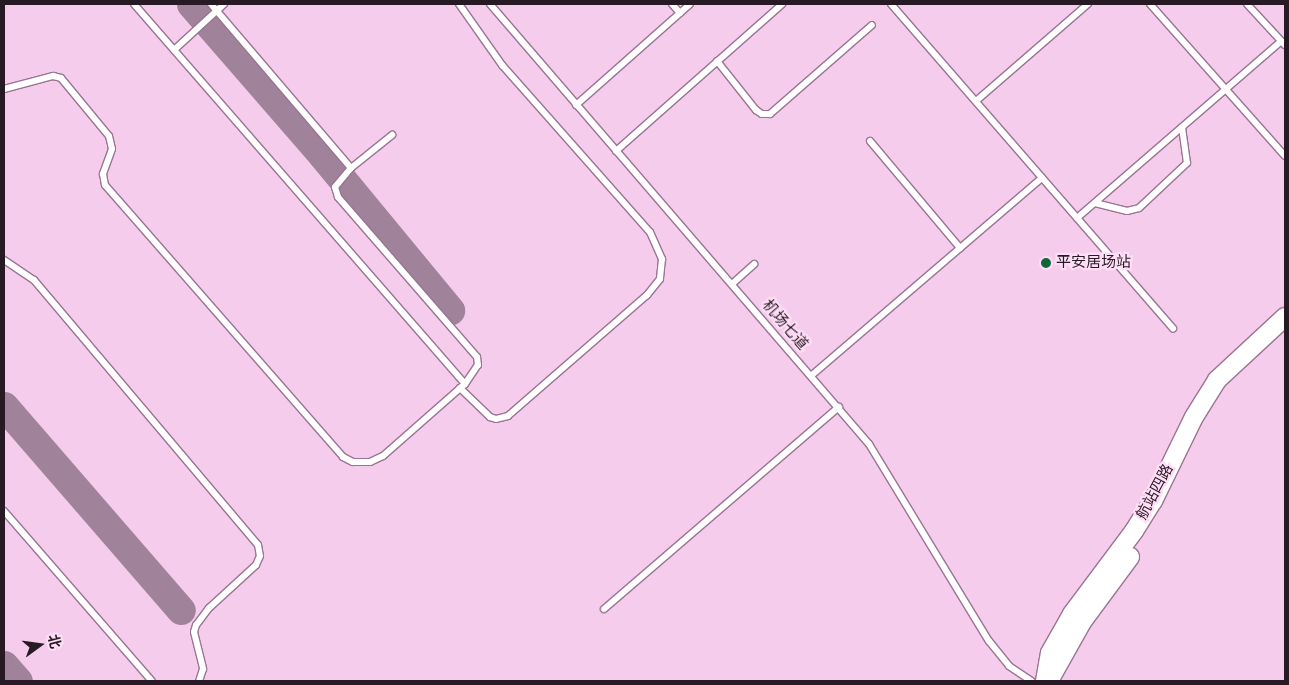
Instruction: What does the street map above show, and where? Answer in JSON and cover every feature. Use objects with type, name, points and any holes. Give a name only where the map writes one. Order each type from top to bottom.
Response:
[{"type":"main road","name":"航站四路","points":[[1046,681],[1050,653],[1072,614],[1139,523],[1194,417],[1217,380],[1285,317]]},
{"type":"main road","name":"航站四路","points":[[1046,681],[1082,622],[1162,508],[1203,425],[1227,388],[1285,330]]},
{"type":"lane","points":[[134,4],[462,386],[490,417],[496,420],[508,416],[647,295],[660,279],[662,259],[650,232],[502,65],[459,4]]},
{"type":"lane","points":[[211,4],[350,168]]},
{"type":"lane","points":[[174,50],[224,4]]},
{"type":"lane","name":"机场七道","points":[[490,4],[812,375],[869,444],[989,640],[1009,666],[1031,681]]},
{"type":"lane","points":[[672,4],[680,13]]},
{"type":"lane","points":[[576,105],[690,4]]},
{"type":"lane","points":[[616,151],[782,4]]},
{"type":"lane","points":[[891,4],[1173,328]]},
{"type":"lane","points":[[976,101],[1088,4]]},
{"type":"lane","points":[[1150,4],[1285,156]]},
{"type":"lane","points":[[1077,218],[1226,89],[1283,43],[1247,4]]},
{"type":"lane","points":[[717,61],[756,110],[762,114],[770,114],[872,25]]},
{"type":"lane","points":[[4,90],[53,76],[61,78],[109,136],[112,149],[103,174],[105,185],[349,460],[362,464],[377,459],[462,386],[478,365],[473,349],[338,197],[335,186],[350,168],[392,135]]},
{"type":"lane","points":[[1095,203],[1127,211],[1139,208],[1187,164],[1182,127]]},
{"type":"lane","points":[[870,141],[960,248]]},
{"type":"lane","points":[[812,375],[1042,178]]},
{"type":"lane","points":[[4,260],[34,280],[258,545],[260,556],[256,565],[209,608],[196,625],[194,632],[203,669],[199,681]]},
{"type":"lane","points":[[732,284],[754,264]]},
{"type":"lane","points":[[604,609],[839,407]]},
{"type":"lane","points":[[4,510],[152,681]]},
{"type":"taxiway","points":[[191,4],[323,156],[450,310]]},
{"type":"taxiway","points":[[4,406],[181,610]]},
{"type":"taxiway","points":[[4,665],[18,681]]},
{"type":"place","name":"平安居场站","points":[[1046,263]]}]
